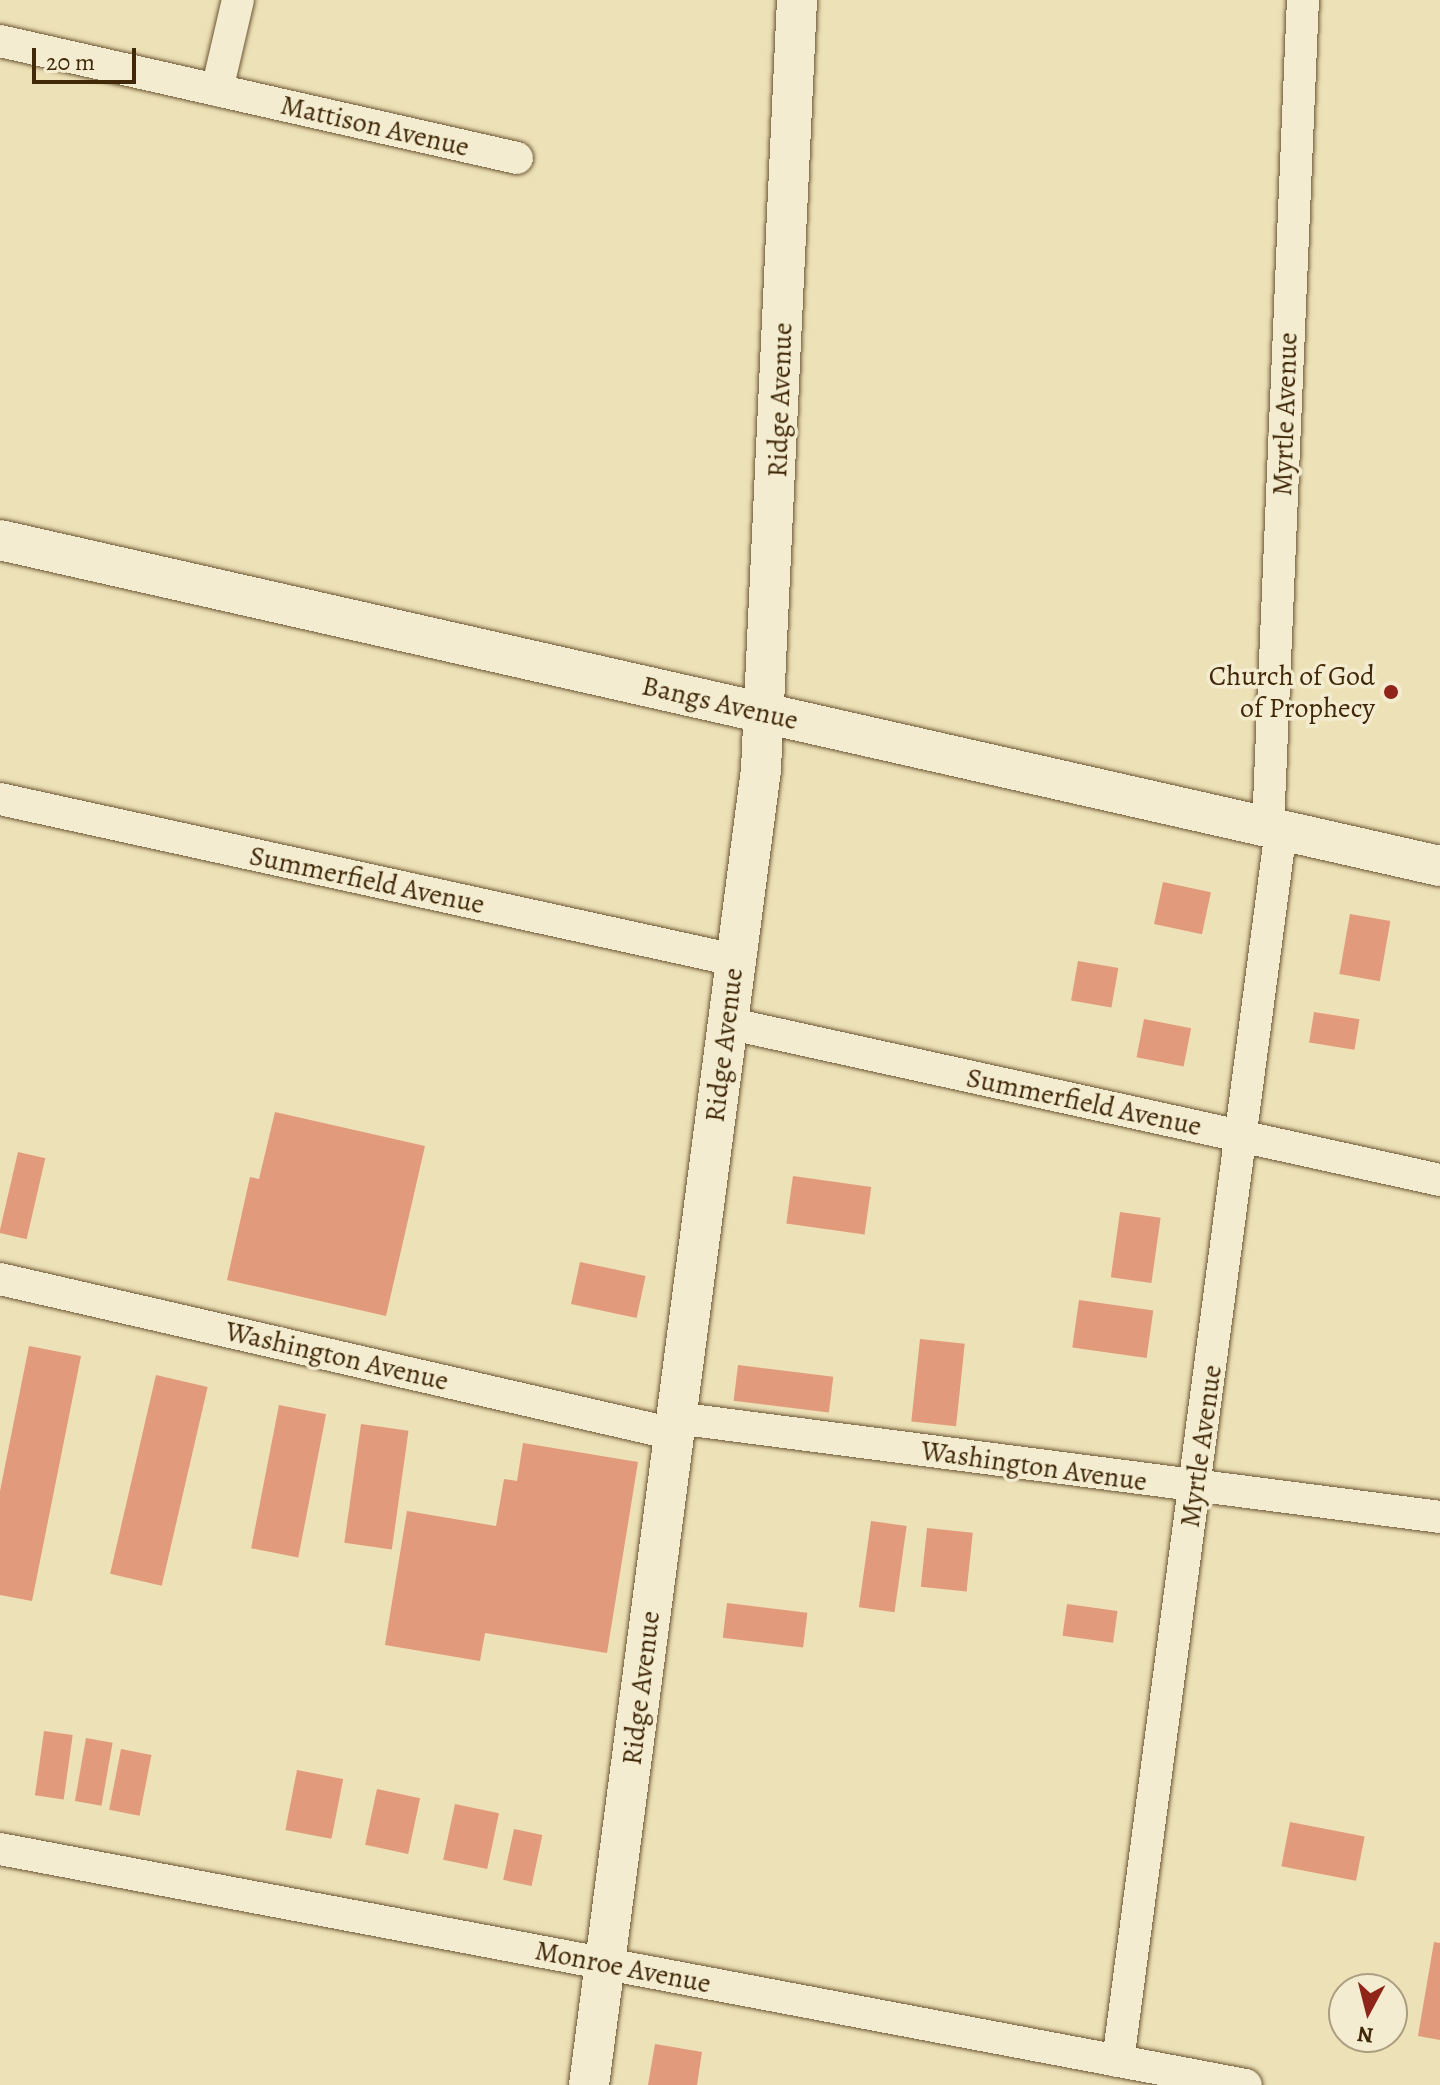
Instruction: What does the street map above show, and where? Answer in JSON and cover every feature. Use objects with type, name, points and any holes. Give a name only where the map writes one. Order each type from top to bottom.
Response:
[{"type":"street","points":[[217,90],[238,0]]},
{"type":"street","name":"Ridge Avenue","points":[[589,2085],[765,714],[797,0]]},
{"type":"street","name":"Myrtle Avenue","points":[[1118,2061],[1242,1137],[1275,829],[1303,0]]},
{"type":"street","name":"Mattison Avenue","points":[[0,41],[517,158]]},
{"type":"street","name":"Bangs Avenue","points":[[0,540],[1440,866]]},
{"type":"street","name":"Summerfield Avenue","points":[[0,799],[735,960]]},
{"type":"street","name":"Summerfield Avenue","points":[[727,1023],[1440,1180]]},
{"type":"street","name":"Washington Avenue","points":[[0,1279],[675,1426],[1440,1517]]},
{"type":"street","name":"Monroe Avenue","points":[[0,1849],[1246,2085]]},
{"type":"building","points":[[1163,882],[1211,892],[1202,934],[1154,924]]},
{"type":"building","points":[[1350,914],[1390,921],[1380,981],[1339,974]]},
{"type":"building","points":[[1078,961],[1118,968],[1111,1008],[1071,1000]]},
{"type":"building","points":[[1314,1012],[1359,1019],[1355,1050],[1309,1043]]},
{"type":"building","points":[[1144,1019],[1191,1028],[1184,1066],[1137,1057]]},
{"type":"building","points":[[275,1112],[425,1146],[386,1316],[227,1280],[250,1177],[259,1179]]},
{"type":"building","points":[[18,1152],[45,1158],[27,1239],[0,1233]]},
{"type":"building","points":[[793,1176],[871,1187],[865,1235],[786,1224]]},
{"type":"building","points":[[1120,1212],[1161,1218],[1151,1283],[1111,1277]]},
{"type":"building","points":[[580,1262],[646,1276],[637,1318],[571,1304]]},
{"type":"building","points":[[1079,1300],[1153,1310],[1147,1358],[1072,1348]]},
{"type":"building","points":[[920,1339],[965,1344],[956,1426],[911,1422]]},
{"type":"building","points":[[29,1346],[81,1356],[32,1601],[0,1595],[0,1491]]},
{"type":"building","points":[[738,1365],[833,1377],[829,1412],[734,1401]]},
{"type":"building","points":[[156,1375],[208,1387],[162,1586],[110,1574]]},
{"type":"building","points":[[279,1405],[326,1414],[298,1557],[251,1548]]},
{"type":"building","points":[[361,1424],[409,1431],[392,1550],[344,1543]]},
{"type":"building","points":[[523,1443],[638,1462],[607,1653],[485,1633],[480,1661],[385,1645],[407,1511],[496,1526],[504,1479],[517,1481]]},
{"type":"building","points":[[871,1521],[907,1526],[895,1612],[859,1607]]},
{"type":"building","points":[[927,1528],[973,1533],[967,1591],[921,1587]]},
{"type":"building","points":[[727,1603],[807,1613],[803,1648],[723,1638]]},
{"type":"building","points":[[1067,1604],[1118,1611],[1113,1643],[1063,1636]]},
{"type":"building","points":[[44,1731],[73,1735],[64,1799],[35,1795]]},
{"type":"building","points":[[86,1738],[113,1743],[101,1806],[75,1801]]},
{"type":"building","points":[[121,1749],[151,1755],[140,1816],[109,1810]]},
{"type":"building","points":[[297,1770],[343,1779],[331,1839],[285,1830]]},
{"type":"building","points":[[377,1789],[420,1798],[408,1854],[365,1845]]},
{"type":"building","points":[[455,1804],[499,1813],[487,1869],[443,1860]]},
{"type":"building","points":[[1290,1822],[1365,1837],[1356,1881],[1281,1866]]},
{"type":"building","points":[[514,1829],[542,1835],[532,1886],[503,1880]]},
{"type":"building","points":[[1434,1942],[1440,1943],[1440,2040],[1418,2036]]},
{"type":"building","points":[[655,2044],[702,2052],[697,2085],[648,2085]]},
{"type":"place","name":"Church of God of Prophecy","points":[[1391,692]]}]
